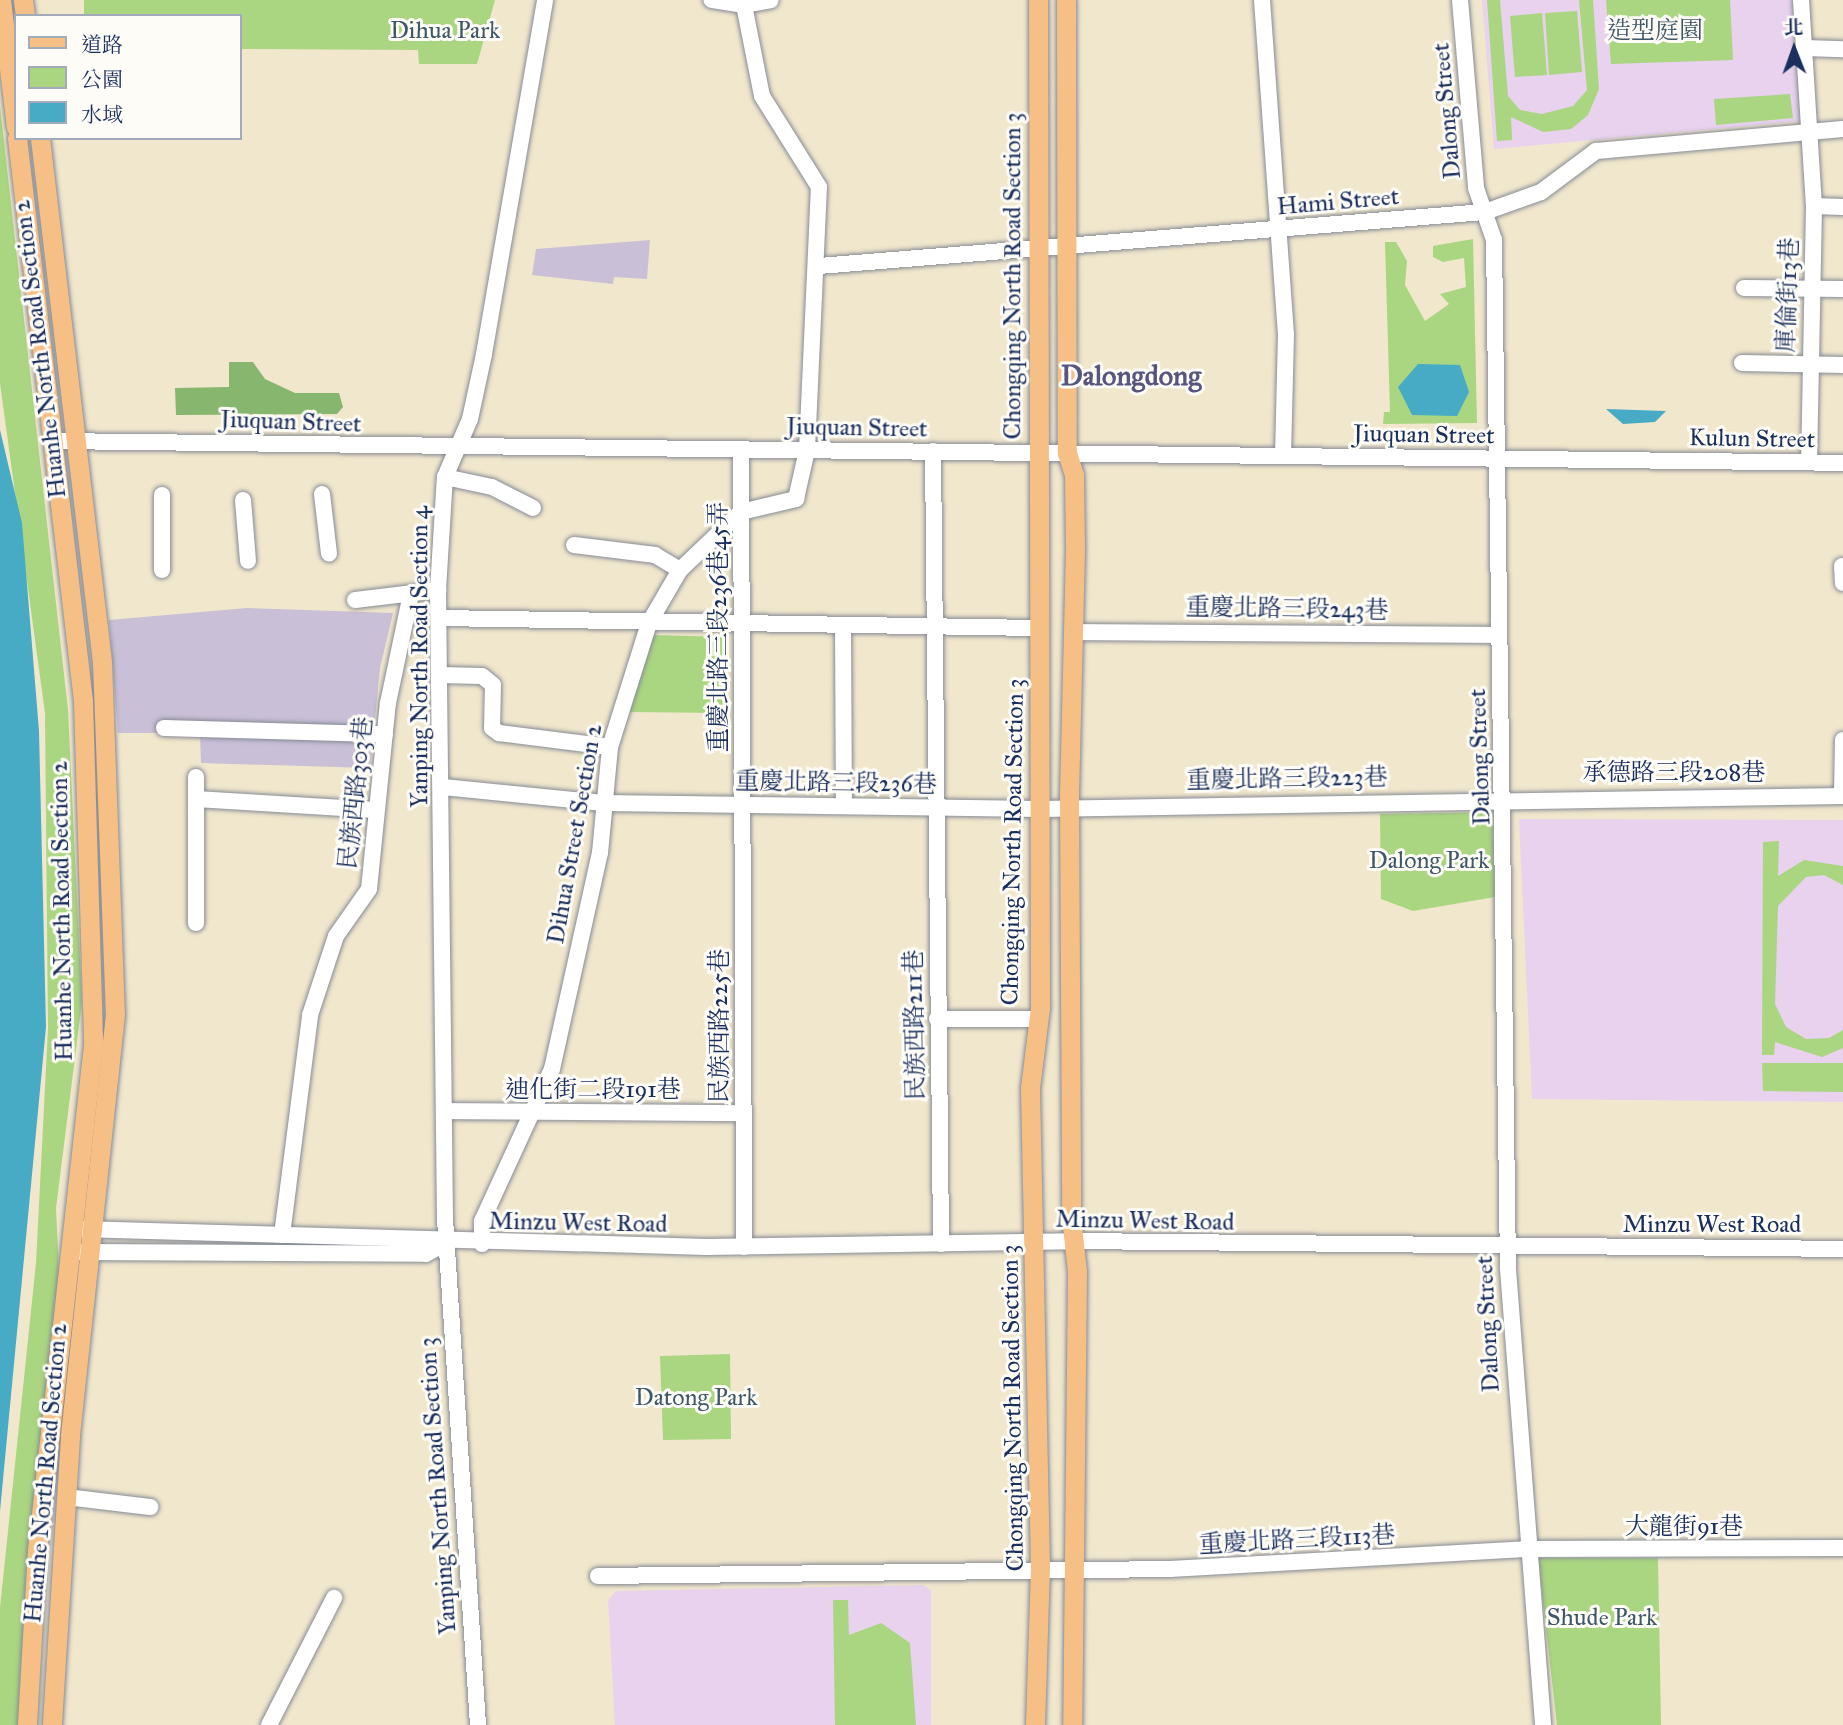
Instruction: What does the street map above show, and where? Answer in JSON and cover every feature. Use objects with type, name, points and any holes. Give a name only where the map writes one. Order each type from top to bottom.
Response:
[{"type":"main road","points":[[1,0],[14,110]]},
{"type":"main road","name":"Chongqing North Road Section 3","points":[[1035,1725],[1040,1567],[1037,1242],[1030,1088],[1035,1019],[1040,808],[1037,453],[1038,0]]},
{"type":"main road","points":[[1066,0],[1067,453],[1074,475],[1074,632],[1069,807],[1072,1241],[1077,1286],[1071,1565],[1072,1725]]},
{"type":"main road","name":"Huanhe North Road Section 2","points":[[17,140],[83,701],[93,1045],[37,1550],[27,1725]]},
{"type":"main road","name":"Huanhe North Road Section 2","points":[[40,140],[107,724],[115,1014],[66,1497],[52,1725]]},
{"type":"street","name":"Yanping North Road Section 4","points":[[446,1243],[443,787],[438,590],[445,477],[459,449],[484,355],[545,0]]},
{"type":"street","points":[[711,0],[744,5],[771,0]]},
{"type":"street","points":[[1262,0],[1286,334],[1283,455]]},
{"type":"street","name":"Dalong Street","points":[[1460,0],[1476,188],[1494,240],[1499,635],[1505,797],[1507,1247],[1525,1549],[1543,1725]]},
{"type":"street","name":"庫倫街13巷","points":[[1801,0],[1814,206],[1808,363],[1809,462]]},
{"type":"street","points":[[741,512],[796,499],[807,450],[819,266],[819,187],[762,96],[744,5]]},
{"type":"street","points":[[1805,48],[1843,49]]},
{"type":"street","name":"Hami Street","points":[[819,266],[1067,248],[1485,212],[1541,192],[1596,151],[1811,129],[1843,129]]},
{"type":"street","points":[[1814,206],[1843,207]]},
{"type":"street","points":[[1744,288],[1843,289]]},
{"type":"street","points":[[1742,363],[1843,365]]},
{"type":"street","name":"Jiuquan Street","points":[[53,441],[459,449],[933,451],[1661,460]]},
{"type":"street","name":"重慶北路三段236巷45弄","points":[[741,450],[742,804]]},
{"type":"street","name":"民族西路211巷","points":[[933,451],[941,1244]]},
{"type":"street","name":"Kulun Street","points":[[1661,460],[1843,463]]},
{"type":"street","points":[[445,477],[492,487],[533,508]]},
{"type":"street","points":[[322,494],[329,554]]},
{"type":"street","points":[[162,495],[162,570]]},
{"type":"street","points":[[243,500],[248,561]]},
{"type":"street","name":"Dihua Street Section 2","points":[[482,1244],[482,1221],[552,1069],[585,929],[610,747],[649,623],[680,570],[741,512]]},
{"type":"street","points":[[574,545],[655,555],[680,570]]},
{"type":"street","points":[[1842,566],[1843,583]]},
{"type":"street","points":[[355,600],[438,590]]},
{"type":"street","name":"民族西路303巷","points":[[282,1235],[310,1015],[336,936],[369,889],[384,734],[411,594]]},
{"type":"street","points":[[439,618],[741,626],[1038,628]]},
{"type":"street","points":[[843,626],[844,805]]},
{"type":"street","name":"重慶北路三段243巷","points":[[1074,632],[1499,635]]},
{"type":"street","points":[[440,675],[482,676],[492,685],[492,728],[499,733],[610,747]]},
{"type":"street","points":[[164,727],[384,734]]},
{"type":"street","points":[[1842,796],[1843,740]]},
{"type":"street","points":[[196,777],[196,923]]},
{"type":"street","name":"重慶北路三段236巷","points":[[443,787],[603,803],[1069,807]]},
{"type":"street","name":"承德路三段208巷","points":[[1505,797],[1842,796]]},
{"type":"street","name":"重慶北路三段223巷","points":[[1069,807],[1505,797]]},
{"type":"street","points":[[196,799],[376,810]]},
{"type":"street","name":"民族西路225巷","points":[[742,804],[744,1247]]},
{"type":"street","points":[[937,1019],[1035,1019]]},
{"type":"street","name":"迪化街二段191巷","points":[[444,1111],[532,1114],[743,1113]]},
{"type":"street","name":"Minzu West Road","points":[[72,1228],[282,1235],[426,1236],[446,1243],[482,1244],[744,1247],[1072,1241],[1843,1249]]},
{"type":"street","name":"Minzu West Road","points":[[69,1252],[426,1254],[446,1243]]},
{"type":"street","name":"Yanping North Road Section 3","points":[[446,1243],[478,1725]]},
{"type":"street","points":[[66,1497],[150,1507]]},
{"type":"street","name":"大龍街91巷","points":[[1525,1549],[1843,1548]]},
{"type":"street","name":"重慶北路三段113巷","points":[[598,1576],[1071,1565],[1285,1565],[1525,1549]]},
{"type":"street","points":[[269,1725],[334,1598]]},
{"type":"shaded area","points":[[1482,0],[1792,0],[1801,121],[1494,149]]},
{"type":"shaded area","points":[[650,240],[647,279],[614,277],[613,284],[532,275],[536,249]]},
{"type":"shaded area","points":[[247,608],[393,613],[380,668],[370,768],[201,763],[200,733],[118,733],[109,620]]},
{"type":"shaded area","points":[[1519,819],[1843,820],[1843,1102],[1532,1099]]},
{"type":"shaded area","points":[[923,1585],[931,1590],[931,1725],[615,1725],[608,1600],[616,1591]]},
{"type":"green space","name":"Dihua Park","points":[[84,0],[495,0],[477,64],[419,64],[418,50],[242,49],[242,14],[84,14]]},
{"type":"green space","points":[[1487,0],[1500,0],[1508,96],[1520,110],[1542,114],[1573,106],[1587,90],[1579,0],[1593,0],[1599,89],[1588,115],[1571,129],[1543,132],[1511,117],[1512,140],[1497,141]]},
{"type":"green space","name":"造型庭園","points":[[1606,0],[1730,0],[1733,60],[1611,64]]},
{"type":"green space","points":[[1577,11],[1582,72],[1549,75],[1545,13]]},
{"type":"green space","points":[[1542,13],[1547,75],[1515,77],[1510,16]]},
{"type":"green space","points":[[1790,94],[1793,118],[1716,125],[1714,99]]},
{"type":"green space","points":[[0,106],[68,710],[82,1002],[56,1208],[59,1271],[21,1725],[0,1725],[0,1608],[36,1263],[48,1029],[45,713],[0,383]]},
{"type":"green space","points":[[1473,239],[1477,423],[1383,424],[1384,412],[1390,412],[1385,242],[1396,242],[1407,261],[1405,285],[1425,321],[1449,304],[1440,294],[1466,287],[1464,258],[1443,262],[1433,257],[1433,246]]},
{"type":"green space","points":[[229,362],[253,362],[265,379],[295,393],[339,393],[343,407],[337,414],[176,415],[175,388],[229,387]]},
{"type":"green space","points":[[651,635],[726,637],[726,713],[626,712]]},
{"type":"green space","name":"Dalong Park","points":[[1493,812],[1495,897],[1413,911],[1381,899],[1380,814]]},
{"type":"green space","points":[[1779,841],[1778,876],[1804,860],[1843,866],[1843,885],[1824,875],[1806,877],[1778,906],[1775,1004],[1786,1027],[1806,1039],[1829,1038],[1843,1030],[1843,1048],[1822,1057],[1775,1042],[1774,1055],[1762,1055],[1763,842]]},
{"type":"green space","points":[[1762,1063],[1843,1063],[1843,1092],[1763,1091]]},
{"type":"green space","name":"Datong Park","points":[[730,1354],[731,1439],[663,1440],[660,1356]]},
{"type":"green space","name":"Shude Park","points":[[1538,1558],[1658,1558],[1661,1725],[1557,1725]]},
{"type":"green space","points":[[833,1600],[848,1600],[849,1635],[881,1623],[910,1643],[916,1725],[835,1725]]},
{"type":"water","points":[[1418,364],[1460,365],[1469,392],[1457,416],[1412,415],[1398,387]]},
{"type":"water","points":[[1606,409],[1666,411],[1655,422],[1623,424]]},
{"type":"water","points":[[0,430],[22,523],[39,731],[46,1027],[0,1511]]},
{"type":"district","name":"Dalongdong","points":[[1131,376]]}]
